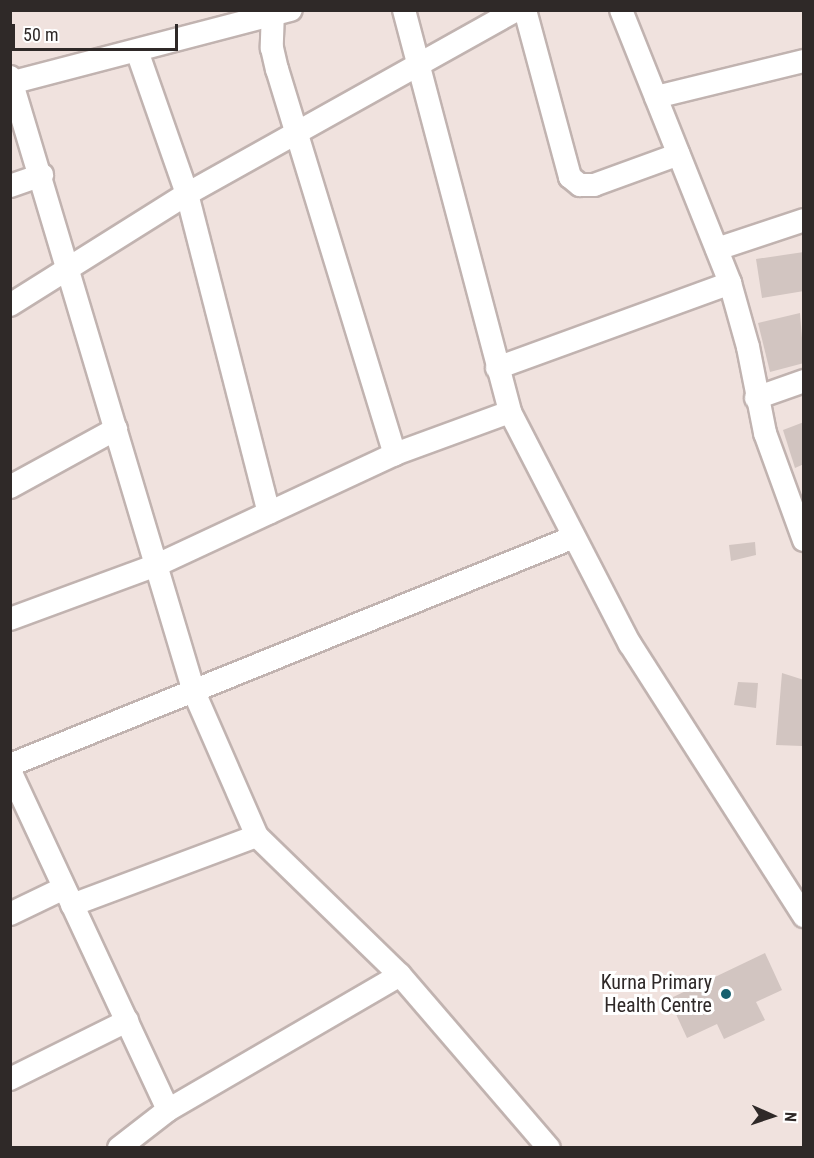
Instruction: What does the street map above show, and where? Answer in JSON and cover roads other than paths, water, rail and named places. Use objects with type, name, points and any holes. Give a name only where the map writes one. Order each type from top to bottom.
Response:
[{"type":"street","points":[[404,10],[417,68],[510,412],[630,644],[804,916]]},
{"type":"street","points":[[10,305],[187,194],[297,136],[516,10]]},
{"type":"street","points":[[525,10],[570,177],[580,185],[594,185],[679,154]]},
{"type":"street","points":[[621,10],[730,283],[748,347],[756,399],[786,499],[804,540]]},
{"type":"street","points":[[395,454],[272,48],[280,12],[137,51],[11,80],[42,175],[194,692],[257,836],[400,975],[549,1148]]},
{"type":"street","points":[[137,51],[187,194],[269,513]]},
{"type":"street","points":[[656,97],[804,61]]},
{"type":"street","points":[[10,186],[42,175]]},
{"type":"street","points":[[717,249],[804,220]]},
{"type":"street","points":[[497,368],[730,283]]},
{"type":"street","points":[[756,399],[804,381]]},
{"type":"street","points":[[10,619],[157,565],[395,454],[510,412]]},
{"type":"street","points":[[10,487],[116,429]]},
{"type":"street","points":[[10,765],[574,537]]},
{"type":"street","points":[[10,771],[168,1110]]},
{"type":"street","points":[[10,914],[257,836]]},
{"type":"street","points":[[119,1148],[168,1110],[400,975]]},
{"type":"street","points":[[10,1079],[127,1021]]},
{"type":"place","name":"Kurna Primary Health Centre","points":[[726,994]]}]
